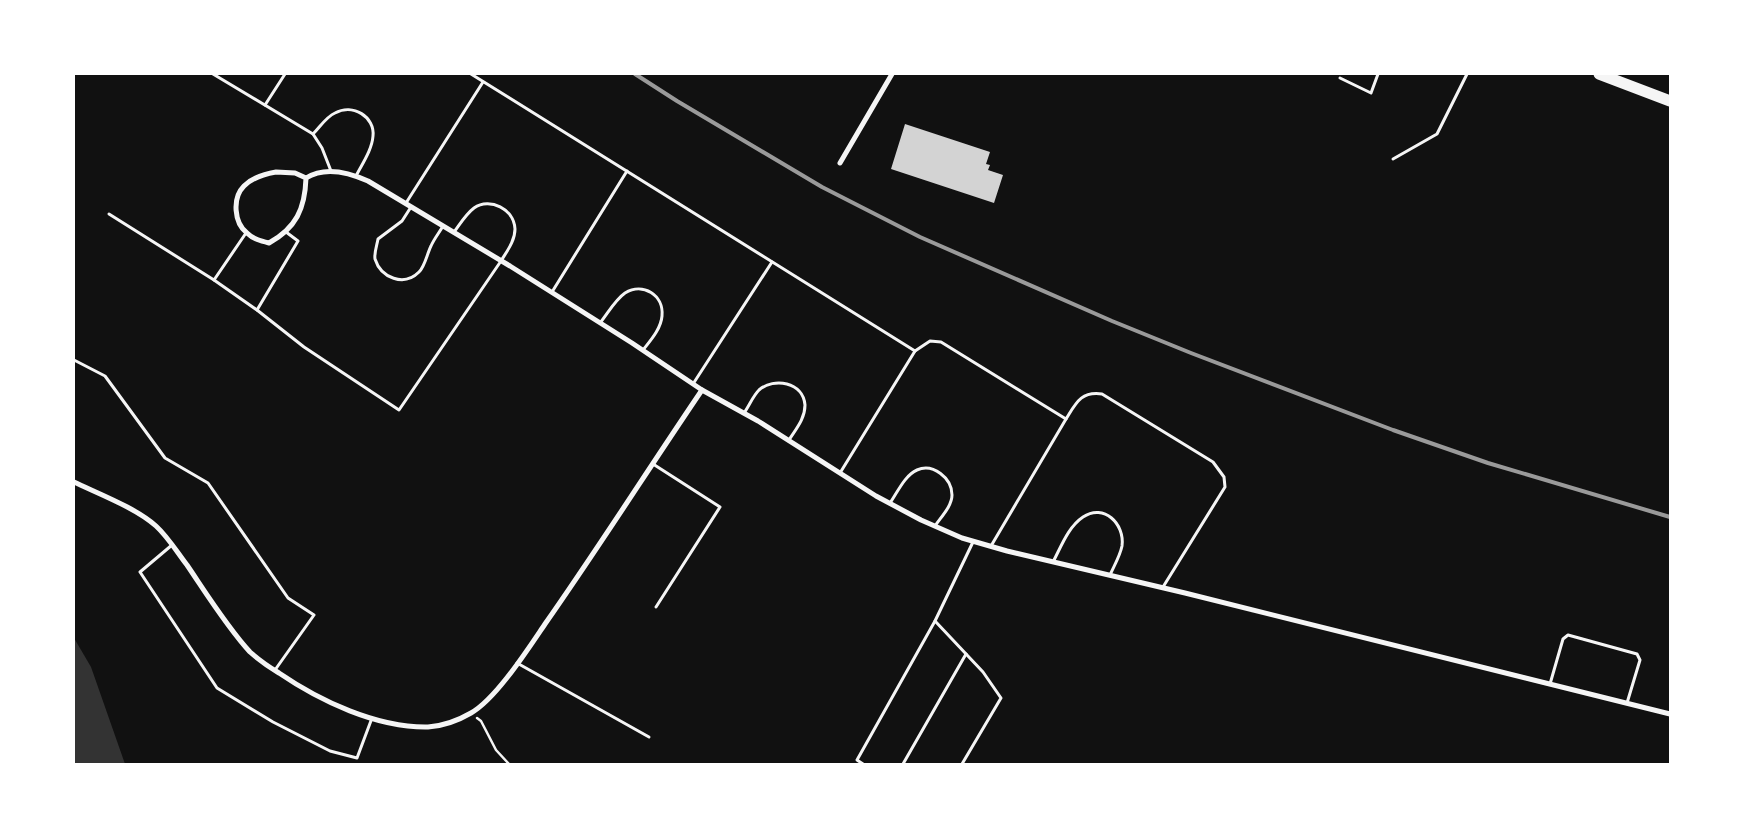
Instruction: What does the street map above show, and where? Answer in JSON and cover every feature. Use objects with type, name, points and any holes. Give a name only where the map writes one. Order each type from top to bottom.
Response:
[{"type":"highway","points":[[1599,74],[1670,101]]},
{"type":"street","points":[[840,163],[892,74]]},
{"type":"street","points":[[276,172],[295,173],[306,178],[306,194],[302,208],[294,223],[286,232],[269,243],[246,233],[237,218],[236,210],[237,197],[243,187],[256,178],[276,172]]},
{"type":"street","points":[[306,178],[315,173],[346,173],[356,176],[406,203],[643,350],[702,390],[744,413],[890,503],[935,526],[974,541],[1053,562],[1670,714]]},
{"type":"street","points":[[74,482],[147,519],[162,532],[250,651],[275,671],[328,702],[403,725],[429,726],[453,721],[471,713],[482,705],[494,692],[517,663],[580,573],[702,390]]},
{"type":"lane","points":[[213,74],[313,134],[322,148],[331,172]]},
{"type":"lane","points":[[265,105],[285,74]]},
{"type":"lane","points":[[471,74],[915,351]]},
{"type":"lane","points":[[1340,78],[1371,92],[1378,74]]},
{"type":"lane","points":[[1393,159],[1437,134],[1467,74]]},
{"type":"lane","points":[[406,203],[484,82]]},
{"type":"lane","points":[[313,134],[325,120],[336,112],[355,111],[365,116],[371,123],[373,135],[371,144],[356,176]]},
{"type":"lane","points":[[551,292],[627,171]]},
{"type":"lane","points":[[109,214],[214,280],[257,310],[304,347],[399,410],[501,261],[514,238],[515,228],[512,218],[505,210],[496,204],[485,204],[475,208],[463,219],[454,232]]},
{"type":"lane","points":[[411,207],[402,221],[378,239],[375,257],[380,270],[390,277],[399,280],[409,278],[420,271],[432,244],[443,226]]},
{"type":"lane","points":[[257,310],[298,241],[286,232]]},
{"type":"lane","points":[[214,280],[246,233]]},
{"type":"lane","points":[[693,384],[772,262]]},
{"type":"lane","points":[[600,323],[618,298],[626,292],[645,289],[655,294],[661,306],[662,317],[656,332],[643,350]]},
{"type":"lane","points":[[840,473],[915,351],[930,341],[941,342],[1066,419]]},
{"type":"lane","points":[[74,361],[105,376],[165,458],[208,483],[288,598],[314,615],[275,671]]},
{"type":"lane","points":[[744,413],[759,390],[770,384],[781,382],[792,384],[805,403],[804,417],[789,441]]},
{"type":"lane","points":[[991,546],[1076,402],[1085,395],[1092,393],[1102,394],[1213,462],[1224,477],[1225,488],[1163,588]]},
{"type":"lane","points":[[652,464],[720,507],[656,607]]},
{"type":"lane","points":[[890,503],[909,475],[917,469],[929,468],[938,472],[946,478],[952,496],[949,505],[935,526]]},
{"type":"lane","points":[[1053,562],[1069,532],[1084,516],[1094,513],[1107,514],[1117,522],[1122,534],[1122,548],[1110,576]]},
{"type":"lane","points":[[863,764],[857,760],[935,621],[974,541]]},
{"type":"lane","points":[[172,544],[140,572],[217,688],[273,722],[330,751],[357,758],[372,717]]},
{"type":"lane","points":[[935,621],[983,672],[1001,698],[962,764]]},
{"type":"lane","points":[[1550,684],[1563,639],[1568,634],[1636,654],[1640,660],[1627,703]]},
{"type":"lane","points":[[903,764],[966,654]]},
{"type":"lane","points":[[517,663],[650,737]]},
{"type":"path","points":[[481,722],[496,750],[509,764]]},
{"type":"shaded area","points":[[74,638],[91,667],[125,764],[74,764]]},
{"type":"building","points":[[905,124],[990,152],[986,164],[990,165],[988,170],[1003,175],[994,203],[891,169]]},
{"type":"railway","points":[[635,74],[822,187],[920,237],[1112,321],[1393,430],[1488,463],[1670,517]]}]
